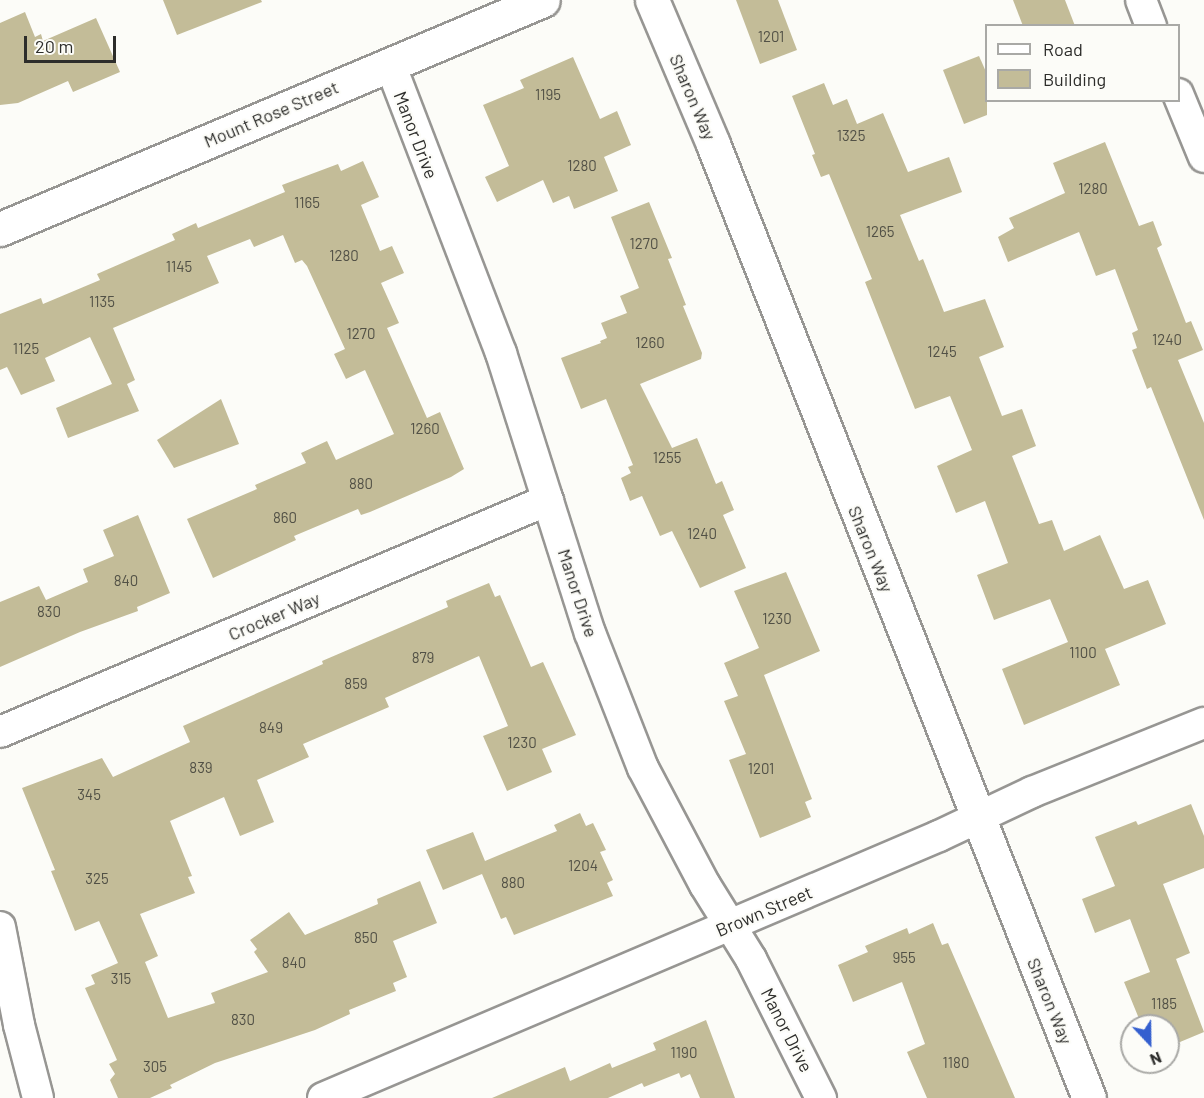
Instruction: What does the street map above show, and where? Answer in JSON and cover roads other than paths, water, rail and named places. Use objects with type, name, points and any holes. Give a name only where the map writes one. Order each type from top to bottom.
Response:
[{"type":"street","name":"Mount Rose Street","points":[[0,229],[543,0]]},
{"type":"street","name":"Sharon Way","points":[[652,0],[712,144],[1089,1098]]},
{"type":"street","points":[[1141,0],[1150,24]]},
{"type":"street","name":"Manor Drive","points":[[390,64],[501,353],[590,633],[643,768],[705,885],[731,925],[821,1098]]},
{"type":"street","points":[[1180,97],[1204,157]]},
{"type":"street","name":"Crocker Way","points":[[0,732],[548,500]]},
{"type":"street","name":"Brown Street","points":[[323,1098],[731,925],[1032,792],[1204,723]]},
{"type":"street","points":[[0,927],[19,1025],[38,1098]]}]
